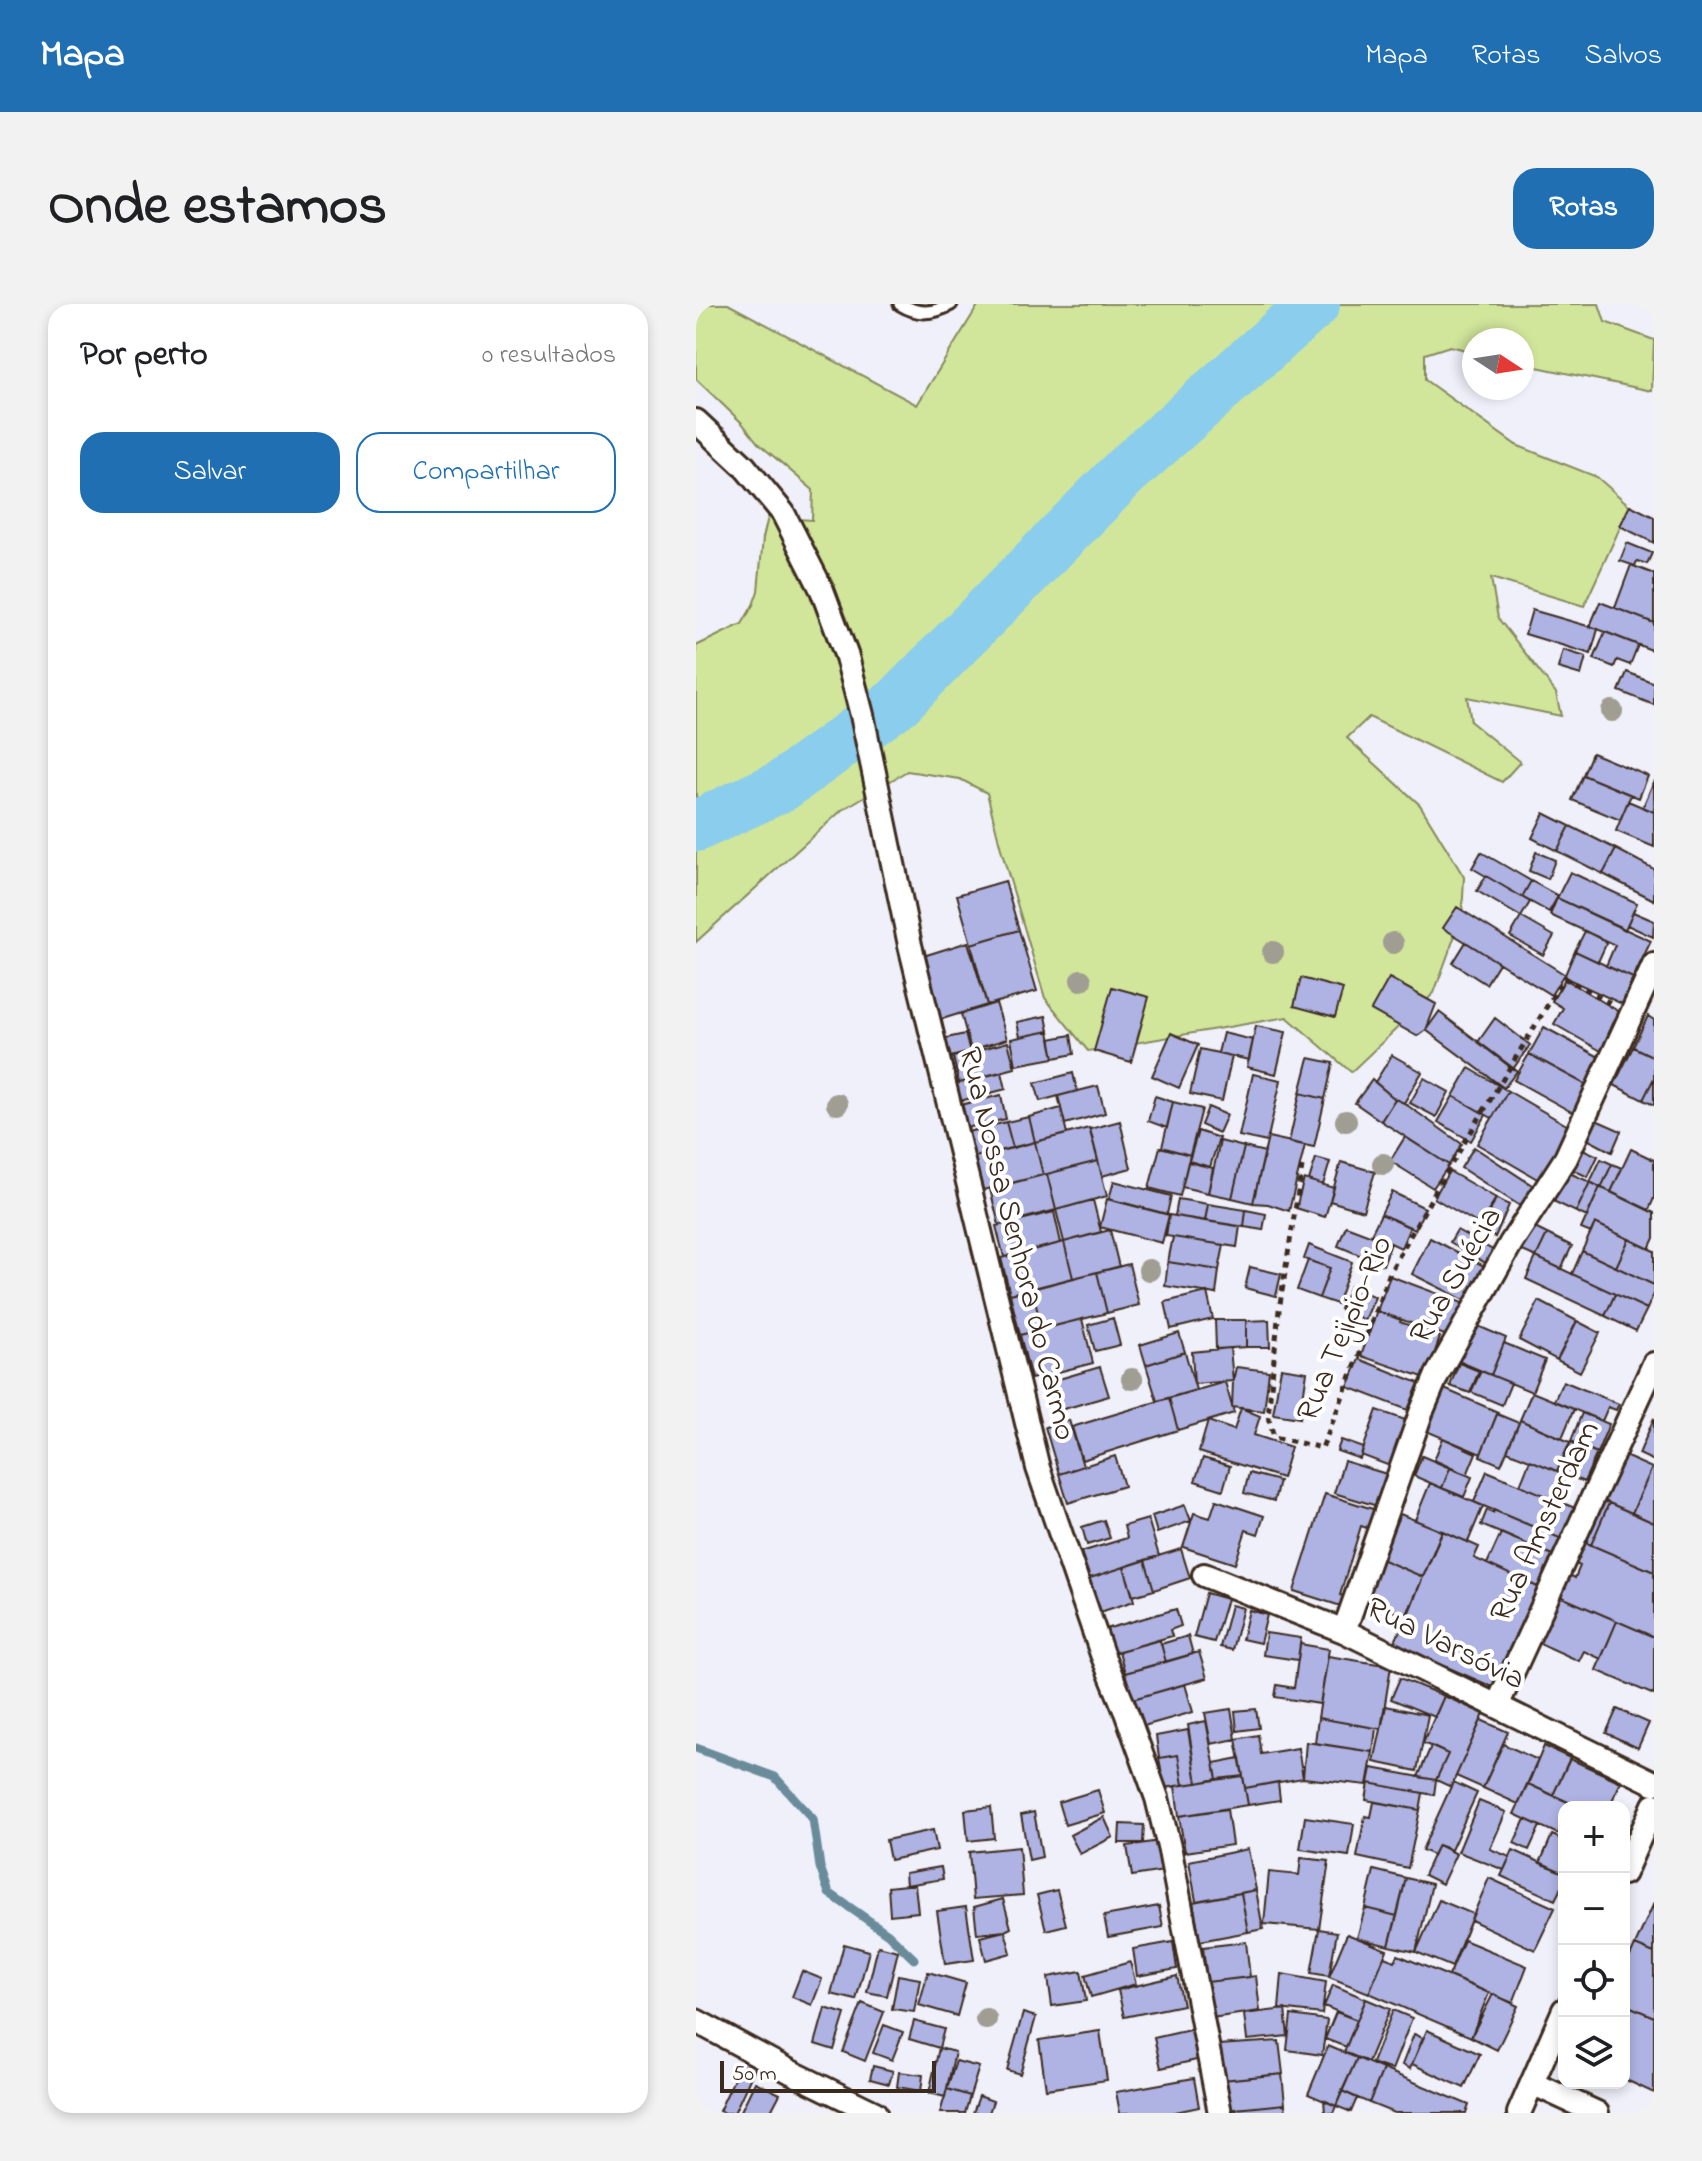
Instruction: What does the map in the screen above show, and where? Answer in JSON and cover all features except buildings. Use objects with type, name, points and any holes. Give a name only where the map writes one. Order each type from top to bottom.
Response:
[{"type":"street","name":"Rua Nossa Senhora do Carmo","points":[[696,421],[744,466],[783,513],[822,590],[847,657],[910,945],[1038,1468],[1102,1654],[1157,1798],[1220,2113]]},
{"type":"street","name":"Rua Suécia","points":[[1344,1631],[1437,1375],[1511,1243],[1566,1158],[1654,965]]},
{"type":"street","name":"Rua Amsterdam","points":[[1497,1706],[1654,1364]]},
{"type":"street","name":"Rua Varsóvia","points":[[1204,1575],[1344,1631],[1654,1783]]},
{"type":"street","points":[[1630,1859],[1654,1805]]},
{"type":"street","points":[[1519,2113],[1561,2017]]},
{"type":"street","points":[[696,2021],[875,2113]]},
{"type":"street","points":[[1532,2083],[1597,2113]]},
{"type":"lane","points":[[900,304],[926,313],[951,304]]},
{"type":"path","name":"Rua Tejipio-Rio","points":[[1302,1167],[1279,1310],[1268,1416],[1274,1437],[1322,1448],[1390,1272],[1564,978],[1632,1015]]},
{"type":"green space","points":[[696,304],[728,304],[917,405],[979,304],[1599,304],[1605,322],[1654,340],[1652,391],[1534,366],[1534,328],[1462,328],[1462,349],[1450,346],[1425,354],[1425,380],[1516,445],[1597,477],[1630,506],[1584,606],[1491,578],[1498,618],[1556,693],[1561,716],[1467,697],[1471,722],[1520,762],[1502,782],[1369,717],[1347,738],[1420,805],[1464,877],[1462,916],[1434,993],[1351,1072],[1287,1017],[1088,1051],[1045,998],[987,793],[960,779],[907,771],[842,810],[696,942],[696,646],[742,624],[758,591],[768,517],[812,520],[813,490],[758,443],[742,423],[696,379]]},
{"type":"waterway","points":[[696,826],[782,786],[898,702],[1126,471],[1314,304]]},
{"type":"waterway","points":[[696,1748],[775,1777],[813,1819],[820,1867],[829,1893],[888,1934],[914,1959]]}]
